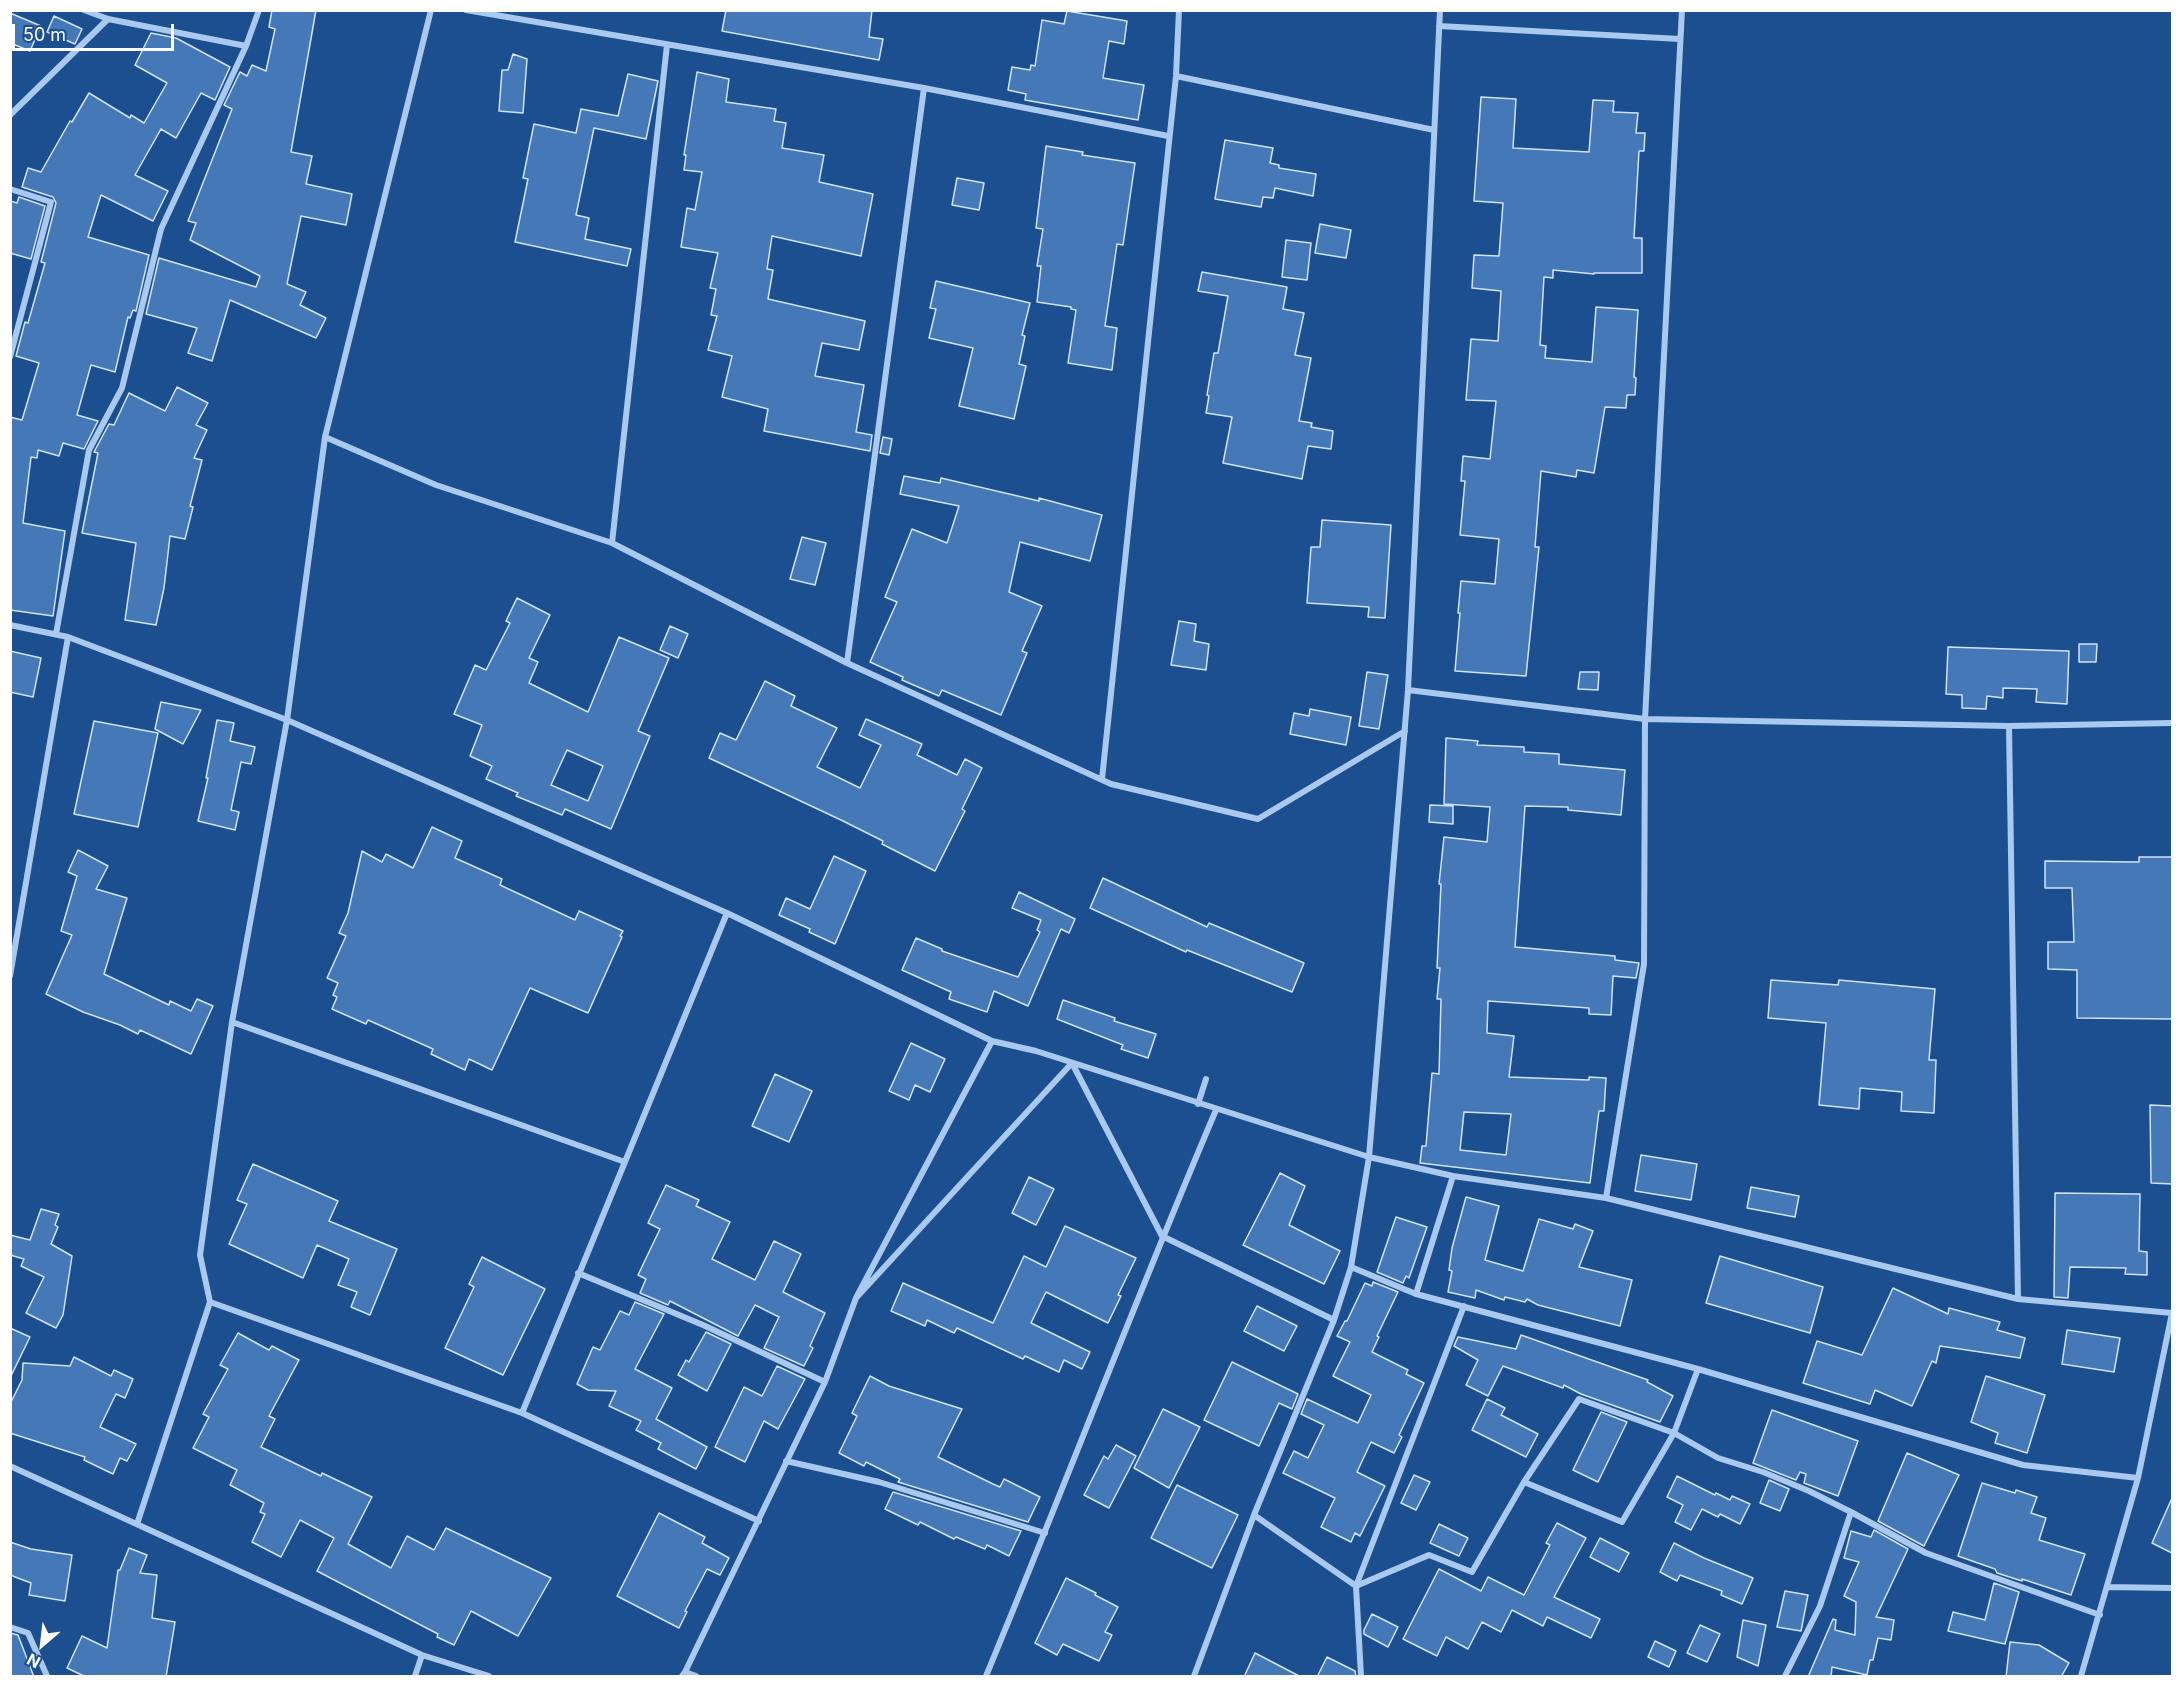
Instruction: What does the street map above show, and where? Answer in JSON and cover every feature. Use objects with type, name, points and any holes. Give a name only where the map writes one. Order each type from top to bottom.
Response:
[{"type":"street","points":[[84,10],[108,19],[246,46]]},
{"type":"street","points":[[56,634],[89,450],[122,388],[161,229],[246,46],[260,10]]},
{"type":"street","points":[[137,1524],[210,1302],[200,1255],[232,1022],[287,720],[325,437],[431,10]]},
{"type":"street","points":[[466,10],[924,88],[1168,136]]},
{"type":"street","points":[[1102,779],[1176,76],[1179,10]]},
{"type":"street","points":[[1194,1677],[1254,1515],[1334,1320],[1351,1267],[1369,1157],[1408,690],[1440,10]]},
{"type":"street","points":[[1606,1198],[1644,964],[1645,720],[1682,10]]},
{"type":"street","points":[[10,115],[108,19]]},
{"type":"street","points":[[1439,26],[1680,39]]},
{"type":"street","points":[[612,543],[667,45]]},
{"type":"street","points":[[1176,76],[1434,130]]},
{"type":"street","points":[[847,663],[924,88]]},
{"type":"street","points":[[10,189],[51,202],[10,357]]},
{"type":"street","points":[[325,437],[436,485],[612,543],[847,663],[1111,784],[1258,819],[1405,731]]},
{"type":"street","points":[[10,625],[68,637],[287,720],[727,913],[992,1041],[1036,1051],[1369,1157],[1453,1176],[1606,1198],[2018,1299],[2172,1313],[2138,1478],[2081,1677]]},
{"type":"street","points":[[10,976],[68,637]]},
{"type":"street","points":[[1408,690],[1645,720],[2009,726],[2172,723]]},
{"type":"street","points":[[2009,726],[2018,1299]]},
{"type":"street","points":[[522,1413],[727,913]]},
{"type":"street","points":[[232,1022],[625,1162]]},
{"type":"street","points":[[696,1677],[684,1674],[825,1382],[856,1298],[992,1041]]},
{"type":"street","points":[[1072,1063],[1162,1236],[1334,1320]]},
{"type":"street","points":[[856,1298],[1072,1063]]},
{"type":"street","points":[[1198,1104],[1206,1079]]},
{"type":"street","points":[[986,1677],[1162,1236],[1216,1110]]},
{"type":"street","points":[[1416,1294],[1453,1176]]},
{"type":"street","points":[[1351,1267],[1416,1294],[1698,1369],[2023,1465],[2138,1478]]},
{"type":"street","points":[[578,1273],[703,1325],[825,1382]]},
{"type":"street","points":[[210,1302],[522,1413],[759,1521]]},
{"type":"street","points":[[1361,1677],[1356,1586],[1464,1306]]},
{"type":"street","points":[[1524,1482],[1622,1522],[1674,1433],[1698,1369]]},
{"type":"street","points":[[1356,1586],[1429,1555],[1472,1572],[1524,1482],[1579,1399],[1674,1433],[1718,1458],[1772,1476],[1851,1512],[1926,1553],[2100,1615]]},
{"type":"street","points":[[786,1461],[879,1482],[1045,1533]]},
{"type":"street","points":[[10,1466],[422,1655],[489,1677]]},
{"type":"street","points":[[1785,1677],[1820,1606],[1851,1512]]},
{"type":"street","points":[[1254,1515],[1356,1586]]},
{"type":"street","points":[[2107,1587],[2172,1588]]},
{"type":"street","points":[[10,1628],[28,1633],[47,1677]]},
{"type":"street","points":[[415,1677],[422,1655]]},
{"type":"building","points":[[272,10],[316,10],[291,152],[312,156],[306,184],[352,194],[346,225],[301,216],[287,284],[306,292],[300,305],[326,318],[316,338],[230,300],[212,361],[188,353],[197,328],[146,314],[159,258],[256,287],[260,276],[190,240],[196,223],[188,221],[232,109],[224,105],[240,72],[247,76],[252,65],[266,71],[275,29],[269,27]]},
{"type":"building","points":[[726,10],[872,10],[869,37],[883,39],[879,60],[722,31]]},
{"type":"building","points":[[1067,11],[1127,21],[1124,44],[1109,41],[1103,78],[1144,85],[1138,120],[1025,100],[1026,94],[1008,90],[1012,67],[1030,70],[1031,65],[1035,66],[1042,20],[1064,24]]},
{"type":"building","points":[[10,13],[41,26],[30,51],[10,43]]},
{"type":"building","points":[[54,16],[82,29],[75,44],[47,32]]},
{"type":"building","points":[[151,33],[176,38],[230,67],[215,100],[201,93],[176,138],[161,129],[135,175],[168,191],[153,221],[101,195],[88,237],[149,255],[136,311],[133,310],[130,318],[128,317],[115,372],[91,365],[77,415],[98,421],[84,449],[63,443],[59,456],[38,450],[37,458],[31,457],[23,523],[65,531],[53,616],[10,610],[10,417],[22,420],[39,363],[16,356],[45,263],[41,262],[56,203],[53,197],[22,187],[28,168],[41,172],[89,93],[130,118],[131,115],[144,123],[167,83],[135,65]]},
{"type":"building","points":[[513,54],[527,59],[523,113],[499,111],[502,70],[508,70]]},
{"type":"building","points":[[697,72],[729,79],[726,102],[776,109],[774,121],[786,123],[782,148],[824,155],[819,182],[873,194],[861,256],[772,236],[767,269],[773,270],[768,299],[865,321],[859,350],[822,343],[815,376],[864,385],[856,432],[872,435],[870,451],[764,431],[768,409],[722,397],[732,356],[708,350],[717,316],[711,315],[716,289],[710,288],[718,253],[681,247],[687,208],[695,210],[702,172],[684,170],[686,155],[684,155]]},
{"type":"building","points":[[628,74],[658,81],[646,139],[594,128],[576,215],[589,218],[585,239],[631,249],[627,266],[515,242],[528,179],[523,178],[534,124],[576,133],[581,109],[618,116]]},
{"type":"building","points":[[1481,97],[1516,99],[1513,148],[1589,152],[1593,100],[1614,101],[1613,112],[1638,113],[1636,133],[1645,133],[1644,151],[1639,151],[1634,238],[1642,238],[1642,273],[1594,274],[1553,270],[1553,278],[1544,277],[1540,345],[1546,346],[1545,358],[1592,362],[1596,307],[1638,310],[1634,377],[1636,378],[1635,395],[1627,395],[1626,408],[1605,407],[1594,473],[1577,470],[1576,477],[1541,471],[1535,547],[1539,547],[1526,676],[1455,671],[1461,581],[1495,584],[1499,539],[1460,535],[1465,481],[1461,481],[1463,456],[1490,459],[1496,401],[1466,400],[1471,339],[1498,341],[1501,291],[1472,288],[1474,255],[1499,256],[1503,203],[1474,201]]},
{"type":"building","points":[[1225,140],[1273,148],[1270,163],[1279,165],[1279,168],[1316,174],[1313,196],[1275,188],[1273,198],[1263,197],[1261,207],[1215,199]]},
{"type":"building","points":[[1046,146],[1083,152],[1082,155],[1135,163],[1123,245],[1117,244],[1105,326],[1117,328],[1112,370],[1068,363],[1076,310],[1071,307],[1037,302],[1041,266],[1037,266],[1043,229],[1036,228]]},
{"type":"building","points":[[957,178],[984,183],[979,210],[952,205]]},
{"type":"building","points":[[19,197],[45,206],[31,259],[10,253],[10,201],[17,203]]},
{"type":"building","points":[[1320,224],[1351,230],[1346,258],[1315,253]]},
{"type":"building","points":[[1286,240],[1311,243],[1307,280],[1282,277]]},
{"type":"building","points":[[1202,272],[1287,287],[1283,309],[1304,313],[1295,355],[1311,358],[1299,421],[1312,423],[1311,427],[1333,431],[1331,449],[1308,446],[1302,479],[1223,463],[1232,417],[1206,413],[1214,353],[1218,353],[1228,296],[1198,291]]},
{"type":"building","points":[[936,281],[1030,303],[1022,335],[1025,336],[1019,364],[1026,366],[1014,419],[959,406],[973,348],[929,338],[936,309],[930,308]]},
{"type":"building","points":[[177,387],[208,403],[196,425],[207,430],[194,458],[202,460],[190,506],[193,507],[185,539],[170,536],[164,588],[156,625],[125,620],[136,543],[82,533],[98,453],[94,452],[109,424],[114,425],[129,393],[165,411]]},
{"type":"building","points":[[883,437],[892,439],[889,455],[880,453]]},
{"type":"building","points":[[904,476],[940,483],[941,478],[1039,501],[1039,498],[1102,515],[1090,561],[1020,542],[1009,592],[1042,606],[1022,651],[1027,653],[1001,715],[942,690],[939,696],[902,680],[903,677],[870,662],[897,602],[885,597],[912,529],[947,543],[959,506],[900,494]]},
{"type":"building","points":[[1322,520],[1391,525],[1385,618],[1368,617],[1369,607],[1307,603],[1311,547],[1320,547]]},
{"type":"building","points":[[802,537],[826,543],[815,585],[790,579]]},
{"type":"building","points":[[517,598],[550,615],[529,658],[538,662],[529,683],[588,712],[619,637],[669,658],[638,731],[650,736],[611,829],[565,809],[562,815],[516,796],[518,793],[486,779],[492,766],[470,756],[482,725],[454,714],[475,665],[486,670],[510,623],[506,621]],"holes":[[[567,750],[603,766],[588,801],[551,785]]]},
{"type":"building","points":[[1179,621],[1196,624],[1194,641],[1209,644],[1206,670],[1171,665]]},
{"type":"building","points":[[670,626],[688,634],[678,658],[660,650]]},
{"type":"building","points":[[2079,644],[2097,644],[2096,662],[2079,662]]},
{"type":"building","points":[[1948,647],[2069,651],[2067,704],[2036,702],[2037,689],[2003,688],[2003,698],[1987,696],[1986,709],[1962,708],[1962,695],[1946,694]]},
{"type":"building","points":[[10,651],[41,658],[33,697],[10,692]]},
{"type":"building","points":[[1367,672],[1388,675],[1379,729],[1359,726]]},
{"type":"building","points":[[1580,672],[1599,672],[1598,690],[1578,689]]},
{"type":"building","points":[[765,681],[795,696],[791,706],[837,728],[817,767],[860,788],[881,745],[859,735],[866,719],[922,744],[917,755],[957,775],[965,759],[982,768],[962,809],[965,811],[935,871],[841,820],[709,758],[720,733],[736,740]]},
{"type":"building","points":[[161,702],[201,710],[183,744],[155,729]]},
{"type":"building","points":[[1310,709],[1351,717],[1346,745],[1290,734],[1294,713],[1309,716]]},
{"type":"building","points":[[217,720],[234,723],[230,741],[255,747],[251,764],[241,762],[231,810],[239,812],[235,830],[198,821],[208,778],[206,778]]},
{"type":"building","points":[[94,721],[158,733],[138,827],[74,814]]},
{"type":"building","points":[[1446,738],[1478,741],[1477,745],[1524,747],[1524,752],[1559,754],[1559,764],[1625,770],[1621,815],[1568,810],[1568,807],[1525,806],[1515,947],[1615,956],[1615,960],[1639,963],[1636,978],[1613,976],[1611,1015],[1589,1014],[1589,1008],[1488,1001],[1487,1033],[1514,1036],[1509,1077],[1589,1080],[1589,1077],[1606,1078],[1604,1111],[1599,1111],[1590,1183],[1420,1163],[1422,1146],[1426,1146],[1432,1073],[1439,1074],[1441,999],[1437,999],[1440,968],[1437,968],[1441,884],[1439,884],[1444,837],[1487,842],[1490,807],[1444,804]],"holes":[[[1464,1112],[1511,1114],[1506,1155],[1460,1150]]]},
{"type":"building","points":[[1430,805],[1453,806],[1453,824],[1429,822]]},
{"type":"building","points":[[432,827],[462,841],[455,858],[502,879],[500,885],[575,920],[579,911],[623,931],[588,1013],[530,988],[492,1070],[469,1059],[465,1070],[431,1054],[433,1049],[368,1020],[366,1024],[332,1009],[337,997],[333,995],[338,983],[327,978],[346,936],[339,933],[348,913],[362,851],[382,862],[386,854],[413,868]]},
{"type":"building","points":[[78,850],[108,866],[96,889],[127,898],[104,974],[169,1005],[170,1001],[191,1011],[197,999],[213,1006],[191,1054],[140,1030],[138,1034],[46,994],[72,935],[61,931],[77,876],[68,872]]},
{"type":"building","points":[[834,856],[866,871],[835,944],[809,932],[810,929],[779,915],[786,898],[810,909]]},
{"type":"building","points":[[2139,857],[2172,857],[2172,1019],[2077,1018],[2077,970],[2048,969],[2048,942],[2074,942],[2072,888],[2045,888],[2045,861],[2139,862]]},
{"type":"building","points":[[1103,878],[1207,927],[1209,923],[1304,963],[1292,992],[1187,950],[1186,952],[1090,908]]},
{"type":"building","points":[[1019,892],[1075,919],[1069,933],[1061,929],[1028,1006],[994,991],[987,1012],[949,999],[951,992],[902,970],[916,938],[942,951],[1018,977],[1040,932],[1037,930],[1041,920],[1012,908]]},
{"type":"building","points":[[1771,980],[1838,985],[1839,980],[1935,989],[1929,1060],[1936,1060],[1934,1113],[1901,1111],[1902,1092],[1860,1088],[1859,1109],[1819,1105],[1826,1023],[1768,1018]]},
{"type":"building","points":[[1063,1000],[1115,1018],[1114,1021],[1156,1034],[1148,1058],[1121,1049],[1123,1045],[1057,1019]]},
{"type":"building","points":[[911,1043],[945,1059],[930,1092],[915,1085],[909,1100],[889,1091]]},
{"type":"building","points":[[775,1074],[812,1091],[789,1142],[752,1126]]},
{"type":"building","points":[[2150,1105],[2172,1106],[2172,1184],[2151,1183]]},
{"type":"building","points":[[1641,1155],[1697,1164],[1691,1200],[1635,1191]]},
{"type":"building","points":[[253,1164],[338,1201],[329,1221],[397,1249],[370,1315],[351,1307],[357,1292],[338,1285],[349,1259],[317,1245],[303,1278],[229,1244],[247,1204],[237,1200]]},
{"type":"building","points":[[1280,1173],[1305,1186],[1289,1225],[1340,1251],[1324,1284],[1243,1245]]},
{"type":"building","points":[[1029,1177],[1054,1189],[1036,1225],[1012,1213]]},
{"type":"building","points":[[666,1185],[699,1200],[696,1206],[730,1222],[712,1259],[755,1280],[774,1241],[801,1254],[783,1292],[825,1313],[804,1366],[764,1348],[779,1317],[755,1305],[738,1336],[670,1301],[668,1305],[640,1293],[646,1279],[638,1275],[660,1229],[648,1223]]},
{"type":"building","points":[[1751,1187],[1799,1196],[1795,1217],[1747,1208]]},
{"type":"building","points":[[2055,1193],[2140,1194],[2139,1251],[2147,1252],[2147,1275],[2125,1274],[2126,1268],[2070,1267],[2068,1298],[2054,1297]]},
{"type":"building","points":[[1466,1197],[1499,1206],[1485,1260],[1523,1271],[1539,1219],[1573,1229],[1575,1224],[1593,1231],[1579,1267],[1632,1280],[1620,1326],[1538,1305],[1527,1299],[1525,1302],[1505,1297],[1504,1300],[1476,1290],[1475,1298],[1448,1292],[1452,1271],[1449,1270],[1452,1248]]},
{"type":"building","points":[[41,1209],[59,1214],[55,1225],[58,1227],[51,1244],[72,1256],[63,1315],[56,1328],[26,1313],[44,1277],[21,1266],[24,1259],[10,1255],[10,1235],[30,1240]]},
{"type":"building","points":[[1396,1217],[1427,1227],[1409,1278],[1406,1276],[1403,1283],[1377,1272]]},
{"type":"building","points":[[1065,1226],[1136,1258],[1118,1295],[1121,1296],[1108,1323],[1046,1292],[1031,1323],[1090,1352],[1082,1369],[1064,1360],[1059,1372],[1025,1356],[1023,1359],[957,1328],[954,1333],[927,1320],[925,1326],[891,1311],[903,1283],[993,1323],[1024,1256],[1046,1267]]},
{"type":"building","points":[[1720,1256],[1823,1287],[1810,1333],[1706,1303]]},
{"type":"building","points":[[482,1257],[545,1289],[503,1375],[445,1348],[474,1287],[469,1284]]},
{"type":"building","points":[[1373,1282],[1398,1292],[1372,1352],[1408,1370],[1406,1374],[1424,1383],[1399,1435],[1402,1437],[1394,1453],[1371,1442],[1357,1472],[1385,1486],[1360,1536],[1355,1533],[1351,1542],[1321,1527],[1335,1498],[1283,1473],[1294,1451],[1308,1458],[1324,1425],[1301,1414],[1307,1399],[1358,1423],[1371,1395],[1333,1376],[1350,1342],[1337,1336],[1347,1321],[1365,1283],[1372,1286]]},
{"type":"building","points":[[1893,1288],[1948,1314],[1949,1308],[2000,1322],[1997,1330],[2025,1338],[2020,1358],[1940,1346],[1936,1363],[1932,1361],[1912,1406],[1875,1390],[1870,1404],[1803,1383],[1817,1341],[1862,1355]]},
{"type":"building","points":[[635,1302],[664,1314],[635,1369],[672,1388],[656,1419],[707,1447],[696,1469],[658,1449],[661,1443],[636,1430],[641,1421],[609,1406],[616,1391],[588,1390],[577,1384],[593,1347],[600,1350],[620,1311],[629,1315]]},
{"type":"building","points":[[1257,1306],[1297,1326],[1284,1351],[1244,1331]]},
{"type":"building","points":[[10,1328],[30,1337],[10,1378]]},
{"type":"building","points":[[2067,1330],[2120,1338],[2114,1372],[2062,1364]]},
{"type":"building","points":[[706,1332],[731,1344],[707,1391],[678,1375],[686,1360],[689,1362]]},
{"type":"building","points":[[238,1333],[269,1350],[272,1346],[299,1360],[269,1416],[275,1419],[261,1447],[372,1497],[348,1544],[391,1568],[407,1536],[434,1550],[446,1528],[551,1578],[518,1636],[471,1611],[454,1645],[437,1637],[438,1634],[317,1571],[334,1538],[300,1520],[281,1557],[252,1542],[265,1514],[260,1512],[264,1503],[230,1485],[237,1470],[193,1448],[209,1417],[203,1414],[228,1369],[220,1365]]},
{"type":"building","points":[[1521,1335],[1648,1380],[1647,1382],[1673,1396],[1660,1422],[1581,1394],[1564,1385],[1563,1388],[1503,1366],[1488,1396],[1466,1385],[1478,1360],[1454,1346],[1458,1337],[1516,1349]]},
{"type":"building","points":[[74,1357],[111,1376],[114,1370],[133,1379],[125,1398],[116,1394],[100,1427],[136,1444],[127,1461],[120,1458],[113,1474],[84,1460],[85,1457],[10,1433],[10,1404],[22,1380],[23,1363],[70,1366]]},
{"type":"building","points":[[1232,1362],[1298,1394],[1292,1409],[1279,1403],[1259,1446],[1204,1420]]},
{"type":"building","points":[[777,1366],[805,1379],[778,1429],[764,1421],[745,1462],[715,1447],[744,1387],[762,1396]]},
{"type":"building","points":[[870,1376],[889,1386],[962,1409],[938,1457],[1000,1487],[1004,1479],[1040,1497],[1028,1522],[898,1482],[900,1479],[866,1462],[864,1466],[839,1453],[857,1416],[852,1413]]},
{"type":"building","points":[[1986,1376],[2045,1395],[2027,1453],[1995,1443],[1998,1433],[1971,1422]]},
{"type":"building","points":[[1487,1399],[1505,1408],[1501,1415],[1538,1434],[1526,1457],[1472,1430]]},
{"type":"building","points":[[1163,1409],[1200,1427],[1169,1488],[1134,1468]]},
{"type":"building","points":[[1772,1410],[1858,1441],[1838,1496],[1804,1483],[1806,1474],[1800,1472],[1796,1480],[1753,1463]]},
{"type":"building","points":[[1601,1412],[1627,1422],[1598,1482],[1573,1470]]},
{"type":"building","points":[[1116,1445],[1136,1456],[1109,1508],[1084,1495],[1104,1456],[1108,1459]]},
{"type":"building","points":[[1907,1453],[1959,1475],[1924,1546],[1878,1521]]},
{"type":"building","points":[[1414,1475],[1430,1482],[1416,1510],[1401,1503]]},
{"type":"building","points":[[1677,1476],[1715,1495],[1716,1493],[1730,1500],[1732,1496],[1750,1504],[1740,1524],[1720,1514],[1718,1517],[1702,1509],[1691,1530],[1675,1522],[1683,1505],[1667,1497]]},
{"type":"building","points":[[1769,1480],[1789,1489],[1780,1511],[1760,1503]]},
{"type":"building","points":[[1982,1483],[2037,1497],[2031,1513],[2046,1518],[2039,1540],[2085,1554],[2071,1595],[1997,1573],[1995,1569],[1958,1556]]},
{"type":"building","points":[[1177,1485],[1238,1515],[1212,1568],[1151,1538]]},
{"type":"building","points":[[893,1492],[1021,1531],[1009,1556],[987,1545],[985,1549],[956,1537],[954,1539],[920,1522],[918,1525],[885,1509]]},
{"type":"building","points":[[2172,1498],[2172,1553],[2152,1543]]},
{"type":"building","points":[[659,1513],[705,1537],[702,1543],[729,1558],[720,1575],[707,1569],[685,1611],[687,1612],[679,1628],[617,1596]]},
{"type":"building","points":[[1557,1523],[1586,1538],[1554,1597],[1600,1619],[1591,1638],[1547,1617],[1543,1626],[1512,1610],[1501,1632],[1482,1622],[1468,1649],[1446,1637],[1437,1656],[1403,1639],[1439,1569],[1481,1591],[1488,1577],[1524,1595],[1550,1545],[1546,1543]]},
{"type":"building","points":[[1439,1524],[1468,1538],[1459,1556],[1430,1543]]},
{"type":"building","points":[[1874,1530],[1908,1549],[1876,1617],[1894,1620],[1891,1640],[1878,1638],[1867,1675],[1832,1667],[1831,1677],[1808,1677],[1833,1619],[1836,1620],[1835,1630],[1855,1635],[1856,1602],[1844,1596],[1859,1562],[1844,1558],[1851,1531],[1871,1537]]},
{"type":"building","points":[[1600,1538],[1629,1553],[1619,1572],[1590,1557]]},
{"type":"building","points":[[10,1542],[31,1549],[72,1555],[65,1601],[29,1595],[31,1583],[10,1575]]},
{"type":"building","points":[[1674,1543],[1753,1578],[1742,1604],[1721,1595],[1722,1591],[1680,1575],[1677,1581],[1660,1572]]},
{"type":"building","points":[[129,1548],[147,1555],[140,1573],[157,1575],[152,1618],[175,1622],[166,1677],[86,1677],[67,1668],[82,1636],[107,1648],[118,1570]]},
{"type":"building","points":[[1066,1578],[1118,1607],[1105,1632],[1112,1635],[1099,1661],[1063,1644],[1057,1655],[1035,1643]]},
{"type":"building","points":[[1994,1583],[2019,1592],[2005,1644],[1948,1631],[1953,1612],[1985,1620]]},
{"type":"building","points":[[1785,1591],[1808,1595],[1801,1631],[1777,1627]]},
{"type":"building","points":[[1372,1614],[1398,1627],[1388,1647],[1364,1634]]},
{"type":"building","points":[[1743,1620],[1766,1625],[1758,1666],[1737,1657]]},
{"type":"building","points":[[1700,1625],[1720,1634],[1707,1662],[1687,1653]]},
{"type":"building","points":[[10,1633],[18,1635],[34,1677],[10,1677]]},
{"type":"building","points":[[1655,1641],[1676,1651],[1669,1667],[1648,1657]]},
{"type":"building","points":[[2010,1642],[2039,1645],[2069,1663],[2061,1677],[2006,1677]]},
{"type":"building","points":[[1255,1653],[1301,1677],[1244,1677]]},
{"type":"building","points":[[1327,1657],[1355,1671],[1356,1677],[1317,1677]]}]
